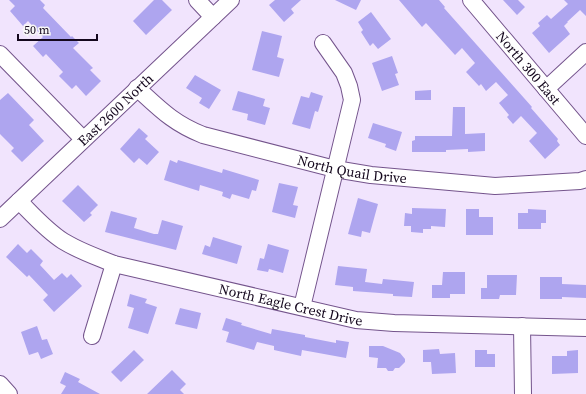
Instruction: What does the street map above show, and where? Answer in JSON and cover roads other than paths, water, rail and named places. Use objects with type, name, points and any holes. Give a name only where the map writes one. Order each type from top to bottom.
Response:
[{"type":"street","points":[[197,0],[212,17]]},
{"type":"street","name":"East 2600 North","points":[[0,219],[231,0]]},
{"type":"street","name":"North 300 East","points":[[471,0],[586,136]]},
{"type":"street","points":[[302,307],[352,100],[344,72],[323,44]]},
{"type":"street","points":[[546,89],[586,52]]},
{"type":"street","points":[[1,59],[83,139]]},
{"type":"street","name":"North Quail Drive","points":[[137,88],[172,119],[197,133],[335,169],[407,179],[495,186],[580,181],[586,179]]},
{"type":"street","name":"North Eagle Crest Drive","points":[[19,201],[47,229],[61,240],[114,264],[356,320],[371,322],[586,328]]},
{"type":"street","points":[[92,336],[114,264]]},
{"type":"street","points":[[522,326],[523,394]]},
{"type":"street","points":[[0,384],[9,394]]}]
